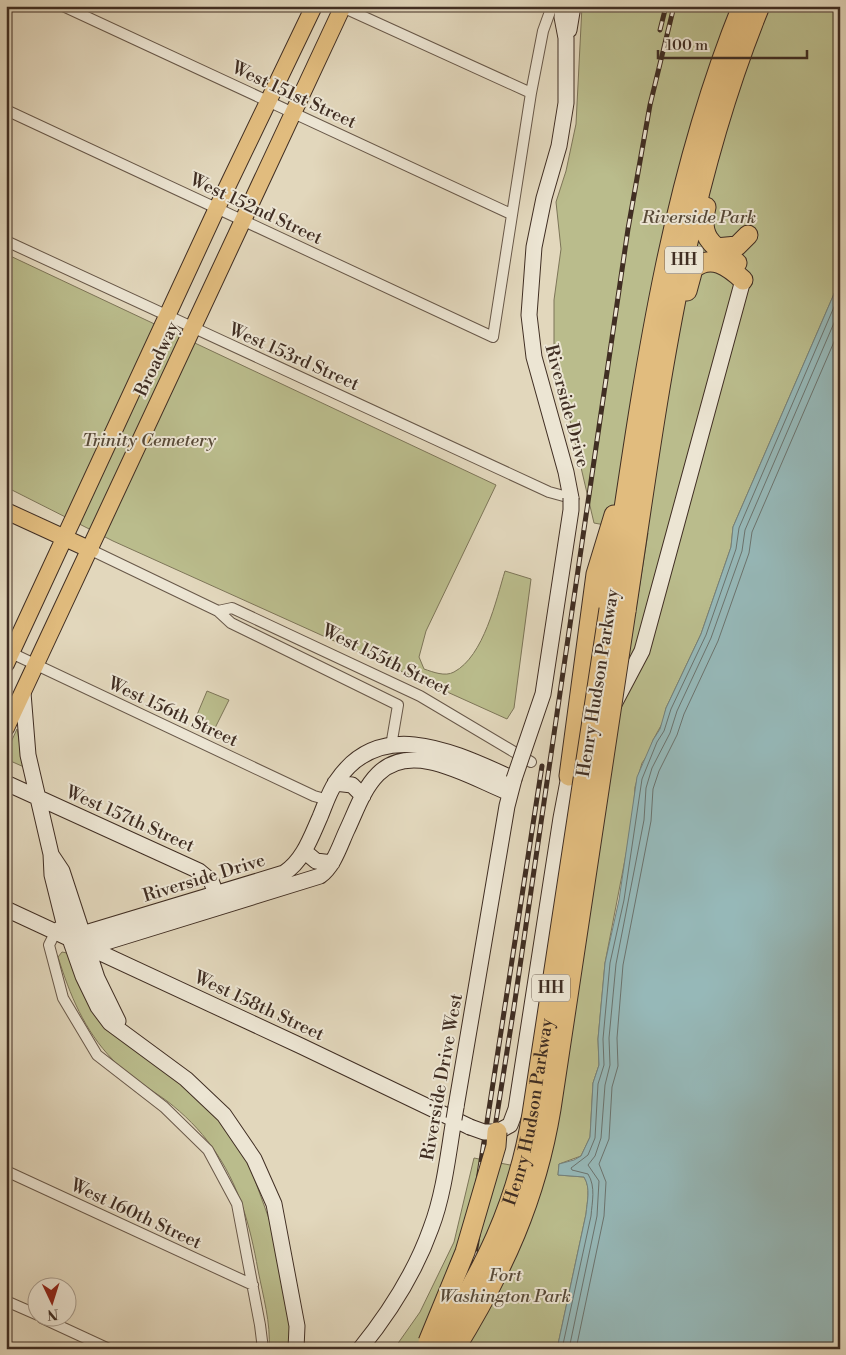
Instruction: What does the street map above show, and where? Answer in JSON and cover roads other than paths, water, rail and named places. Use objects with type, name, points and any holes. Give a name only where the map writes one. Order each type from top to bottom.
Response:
[{"type":"highway","name":"Henry Hudson Parkway","points":[[454,1349],[482,1304],[509,1252],[530,1200],[540,1166],[551,1108],[617,610],[629,474],[652,329],[683,186],[713,82],[742,6]]},
{"type":"highway","name":"Henry Hudson Parkway","points":[[434,1349],[490,1253],[506,1215],[522,1164],[617,610],[684,259],[710,152],[731,84],[760,6]]},
{"type":"highway","points":[[710,152],[709,192],[702,223],[707,238],[716,248],[741,267],[743,280]]},
{"type":"highway","points":[[716,248],[737,246],[748,235]]},
{"type":"highway","points":[[663,368],[681,319],[693,269],[704,263],[718,263],[730,268],[743,280]]},
{"type":"highway","points":[[570,776],[596,574],[629,474]]},
{"type":"highway","points":[[425,1349],[474,1225],[496,1146],[497,1132]]},
{"type":"main road","name":"Broadway","points":[[8,656],[66,538],[217,208],[314,6]]},
{"type":"main road","name":"Riverside Drive","points":[[512,786],[543,694],[571,510],[571,498],[561,455],[534,357],[529,316],[531,272],[538,223],[563,125],[566,87],[566,38],[562,16],[563,6]]},
{"type":"main road","name":"Riverside Drive","points":[[566,38],[573,6]]},
{"type":"main road","name":"Broadway","points":[[6,728],[91,550],[342,7]]},
{"type":"main road","points":[[565,799],[573,783],[631,693],[640,667],[642,651],[743,280]]},
{"type":"main road","name":"West 155th Street","points":[[6,511],[91,550]]},
{"type":"main road","points":[[497,1132],[510,1125],[516,1109],[549,895],[570,776],[624,689],[642,651]]},
{"type":"main road","points":[[23,693],[28,755],[51,854],[52,875],[67,930],[98,1008],[110,1023],[186,1079],[224,1115],[254,1159],[274,1204],[297,1326],[296,1349]]},
{"type":"main road","name":"Riverside Drive","points":[[87,948],[219,901],[284,873],[304,851],[335,783],[346,769],[361,757],[390,746],[421,744],[440,748],[468,759],[512,786]]},
{"type":"main road","name":"Riverside Drive","points":[[67,930],[219,901],[320,876],[332,863],[363,796],[385,768],[408,760],[432,761],[463,774],[512,786]]},
{"type":"main road","name":"West 157th Street","points":[[6,783],[198,871],[211,881],[219,901]]},
{"type":"main road","points":[[335,783],[352,785],[363,796]]},
{"type":"main road","name":"Riverside Drive West","points":[[360,1349],[388,1315],[409,1280],[432,1227],[444,1176],[512,786]]},
{"type":"main road","points":[[304,851],[316,861],[332,863]]},
{"type":"main road","points":[[51,854],[62,871],[67,930]]},
{"type":"main road","name":"West 158th Street","points":[[6,909],[67,930],[87,948],[301,1046],[470,1127],[484,1132],[497,1132]]},
{"type":"main road","points":[[87,948],[97,978],[125,1034]]},
{"type":"street","name":"West 151st Street","points":[[63,6],[510,214]]},
{"type":"street","points":[[510,214],[543,31],[552,6]]},
{"type":"street","points":[[342,7],[531,94]]},
{"type":"street","name":"West 152nd Street","points":[[6,110],[493,336],[510,214]]},
{"type":"street","name":"West 153rd Street","points":[[6,241],[193,329],[550,492],[571,498]]},
{"type":"street","name":"West 155th Street","points":[[91,550],[218,611],[230,623],[398,705],[390,746]]},
{"type":"street","name":"West 155th Street","points":[[218,611],[232,608],[420,696],[531,762]]},
{"type":"street","name":"West 156th Street","points":[[8,656],[35,665],[328,800]]},
{"type":"street","points":[[67,930],[49,946],[64,998],[97,1055],[164,1107],[208,1150],[237,1204],[263,1349]]},
{"type":"street","name":"West 160th Street","points":[[6,1171],[253,1285]]},
{"type":"street","points":[[6,1301],[28,1311]]},
{"type":"street","points":[[64,1328],[109,1349]]},
{"type":"water","points":[[840,280],[840,1349],[557,1349],[586,1214],[588,1195],[584,1177],[558,1175],[559,1164],[581,1156],[590,1137],[593,1083],[599,1065],[598,1039],[605,963],[619,900],[637,777],[653,740],[660,729],[666,708],[701,634],[731,547],[733,527]]},
{"type":"railway","points":[[660,30],[666,6]]},
{"type":"railway","points":[[460,1349],[514,1007],[628,229],[650,105],[674,6]]},
{"type":"railway","points":[[452,1349],[542,766]]},
{"type":"park label","name":"Riverside Park","points":[[699,217]]},
{"type":"park label","name":"Trinity Cemetery","points":[[149,440]]},
{"type":"park label","name":"Fort Washington Park","points":[[505,1285]]}]
